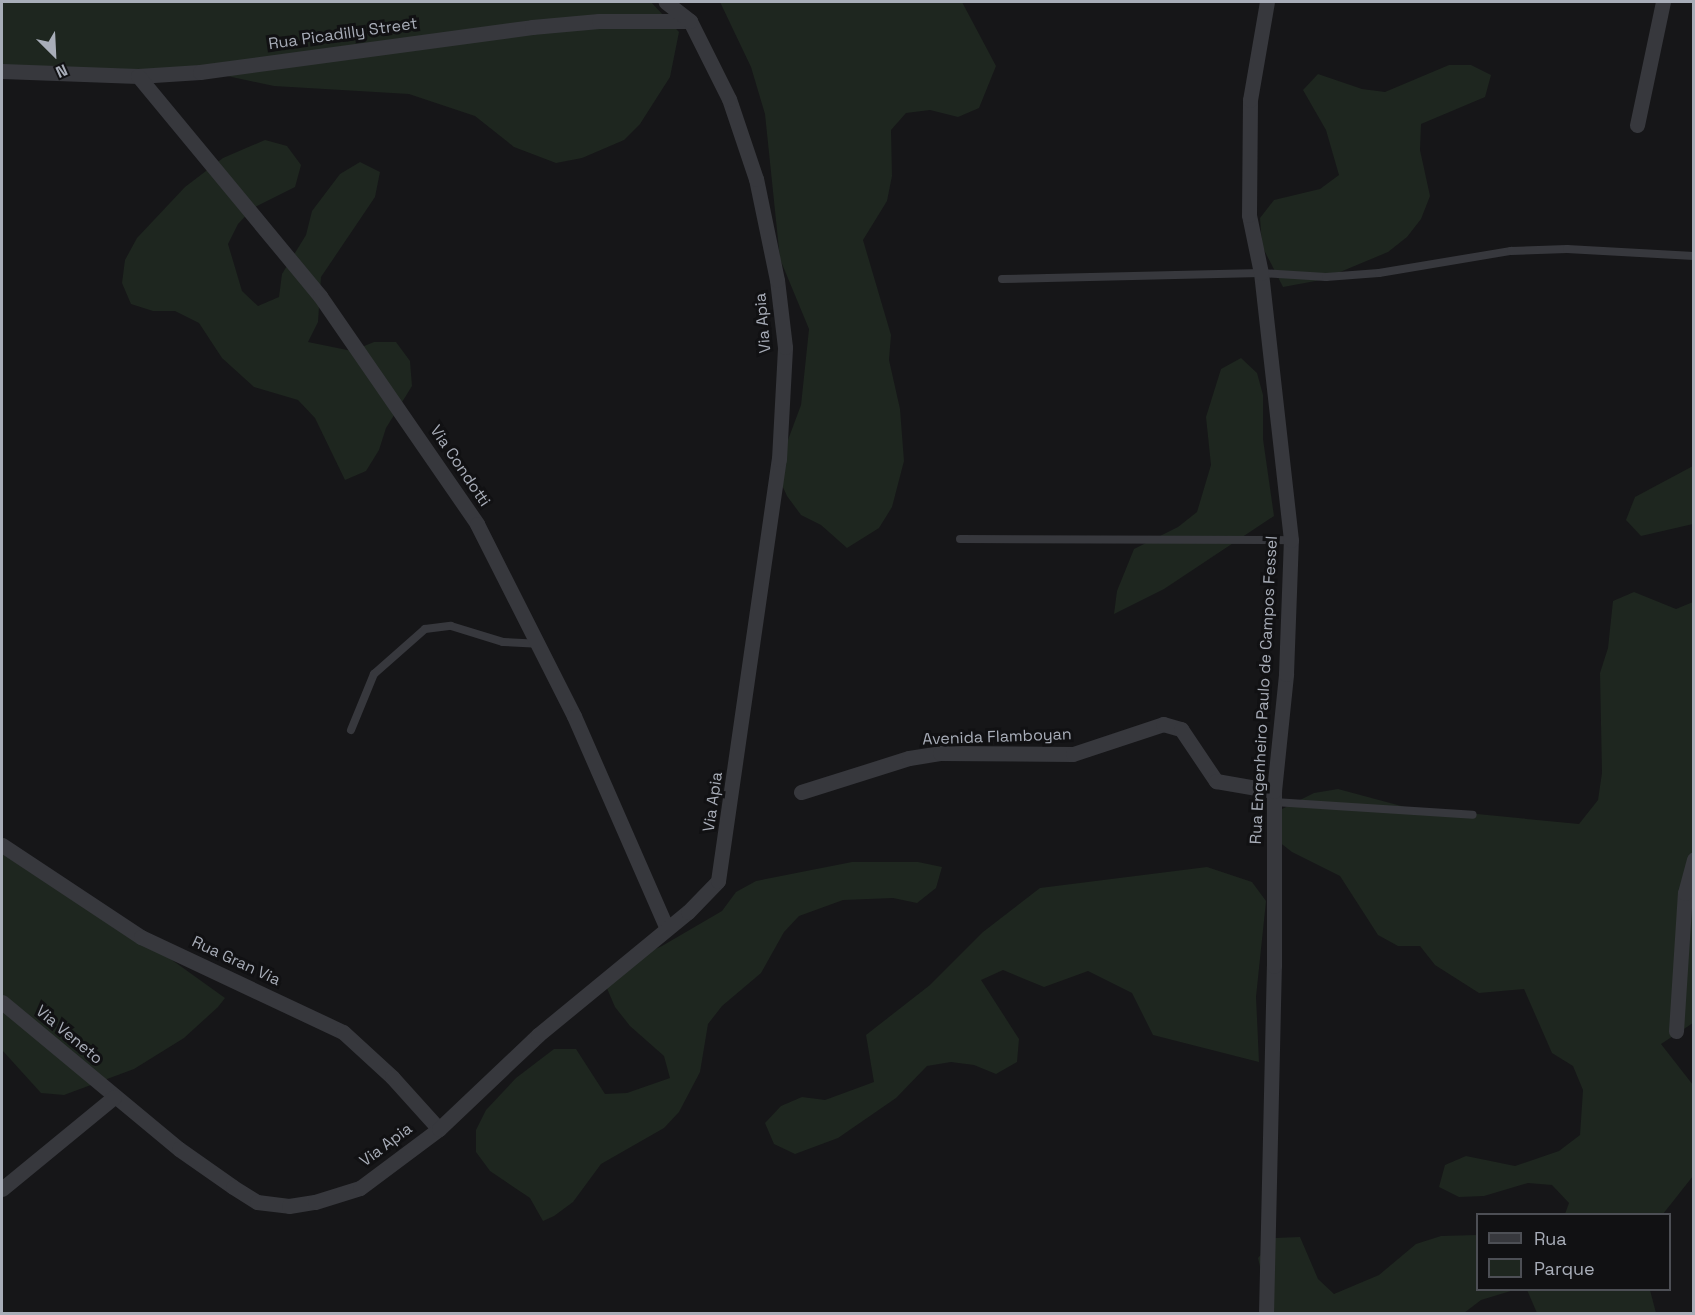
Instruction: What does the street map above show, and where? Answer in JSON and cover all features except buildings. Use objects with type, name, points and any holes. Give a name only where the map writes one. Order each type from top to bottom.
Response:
[{"type":"street","name":"Via Apia","points":[[114,1097],[233,1187],[257,1202],[289,1206],[340,1196],[360,1188],[439,1129],[538,1035],[708,894],[722,870],[779,459],[785,347],[777,280],[756,179],[729,99],[690,21],[666,2]]},
{"type":"street","name":"Rua Engenheiro Paulo de Campos Fessel","points":[[1266,1314],[1274,966],[1274,797],[1286,674],[1291,540],[1261,273],[1249,215],[1247,147],[1250,100],[1267,2]]},
{"type":"street","points":[[1637,125],[1663,2]]},
{"type":"street","name":"Rua Picadilly Street","points":[[2,71],[138,75],[200,72],[532,27],[599,21],[690,21]]},
{"type":"street","name":"Via Condotti","points":[[138,75],[320,296],[477,524],[539,644],[667,929]]},
{"type":"street","name":"Avenida Flamboyan","points":[[801,792],[909,758],[940,753],[1073,754],[1164,724],[1181,729],[1216,780],[1274,797]]},
{"type":"street","name":"Rua Gran Via","points":[[2,845],[141,937],[343,1032],[392,1077],[439,1129]]},
{"type":"street","points":[[1676,1030],[1685,893],[1694,859]]},
{"type":"street","name":"Via Veneto","points":[[2,1002],[114,1097]]},
{"type":"street","points":[[2,1189],[114,1097]]},
{"type":"lane","points":[[1002,279],[1261,273],[1326,277],[1379,273],[1511,251],[1567,249],[1694,256]]},
{"type":"lane","points":[[960,539],[1291,540]]},
{"type":"lane","points":[[351,730],[374,674],[425,629],[451,626],[503,642],[539,644]]},
{"type":"lane","points":[[1274,797],[1473,815]]},
{"type":"green space","points":[[2,2],[651,2],[679,32],[670,77],[640,124],[624,140],[582,158],[556,163],[514,147],[475,116],[409,94],[274,86],[204,71],[2,66]]},
{"type":"green space","points":[[720,2],[962,2],[996,66],[979,108],[958,117],[930,110],[906,113],[891,130],[892,176],[887,201],[863,240],[891,335],[889,360],[900,409],[904,461],[892,507],[879,528],[847,548],[821,525],[801,515],[787,496],[776,472],[801,405],[809,329],[780,259],[765,114],[751,67]]},
{"type":"green space","points":[[1449,65],[1471,65],[1491,75],[1485,97],[1421,124],[1420,150],[1430,196],[1421,219],[1407,237],[1388,252],[1321,280],[1283,287],[1262,246],[1260,218],[1274,200],[1320,189],[1339,175],[1326,130],[1303,90],[1318,74],[1362,89],[1385,92]]},
{"type":"green space","points":[[265,140],[287,146],[301,165],[295,187],[253,208],[238,224],[228,244],[242,291],[258,306],[279,297],[282,274],[306,235],[312,211],[340,174],[360,162],[380,172],[375,197],[321,277],[318,322],[308,342],[352,351],[374,342],[396,342],[410,361],[412,386],[386,428],[379,450],[366,471],[345,480],[315,418],[298,400],[254,387],[222,358],[199,323],[175,311],[153,311],[131,304],[122,283],[125,260],[137,238],[185,187],[223,158]]},
{"type":"green space","points":[[1241,358],[1257,373],[1263,395],[1263,439],[1274,516],[1164,589],[1114,614],[1117,591],[1134,549],[1178,527],[1197,512],[1211,465],[1206,417],[1221,369]]},
{"type":"green space","points":[[1693,466],[1693,524],[1641,536],[1626,520],[1635,497]]},
{"type":"green space","points":[[1634,592],[1676,609],[1693,602],[1693,1023],[1661,1044],[1693,1085],[1693,1176],[1664,1213],[1565,1213],[1569,1203],[1552,1185],[1528,1183],[1484,1196],[1459,1197],[1439,1187],[1445,1165],[1466,1156],[1515,1166],[1559,1151],[1580,1135],[1583,1090],[1573,1066],[1552,1053],[1524,989],[1479,993],[1435,965],[1420,946],[1398,946],[1378,935],[1340,876],[1292,852],[1274,838],[1270,815],[1314,793],[1338,789],[1405,807],[1579,824],[1598,800],[1602,773],[1600,673],[1608,648],[1613,601]]},
{"type":"green space","points":[[2,838],[225,998],[184,1038],[134,1069],[64,1095],[41,1093],[2,1050]]},
{"type":"green space","points":[[852,862],[918,862],[942,867],[936,888],[917,903],[893,898],[843,900],[799,916],[784,932],[761,973],[722,1006],[708,1024],[700,1072],[679,1112],[664,1128],[601,1164],[573,1202],[554,1216],[543,1221],[530,1198],[490,1171],[476,1152],[476,1130],[486,1110],[516,1078],[554,1049],[576,1049],[605,1094],[627,1093],[670,1078],[664,1056],[630,1026],[615,1007],[606,986],[616,966],[662,946],[722,911],[736,892],[756,881]]},
{"type":"green space","points":[[1207,867],[1252,882],[1266,901],[1256,997],[1259,1062],[1153,1035],[1132,993],[1088,971],[1044,987],[1003,970],[981,980],[1019,1039],[1017,1062],[996,1074],[974,1065],[951,1062],[927,1066],[896,1098],[838,1138],[795,1154],[774,1144],[765,1123],[781,1106],[802,1097],[825,1100],[874,1082],[866,1035],[930,985],[983,932],[1040,888]]},
{"type":"green space","points":[[1476,1235],[1476,1291],[1511,1291],[1481,1300],[1464,1313],[1271,1313],[1258,1258],[1275,1238],[1300,1237],[1318,1279],[1334,1294],[1379,1275],[1416,1244],[1441,1236]]},
{"type":"green space","points":[[1527,1291],[1650,1291],[1656,1313],[1537,1313]]}]
